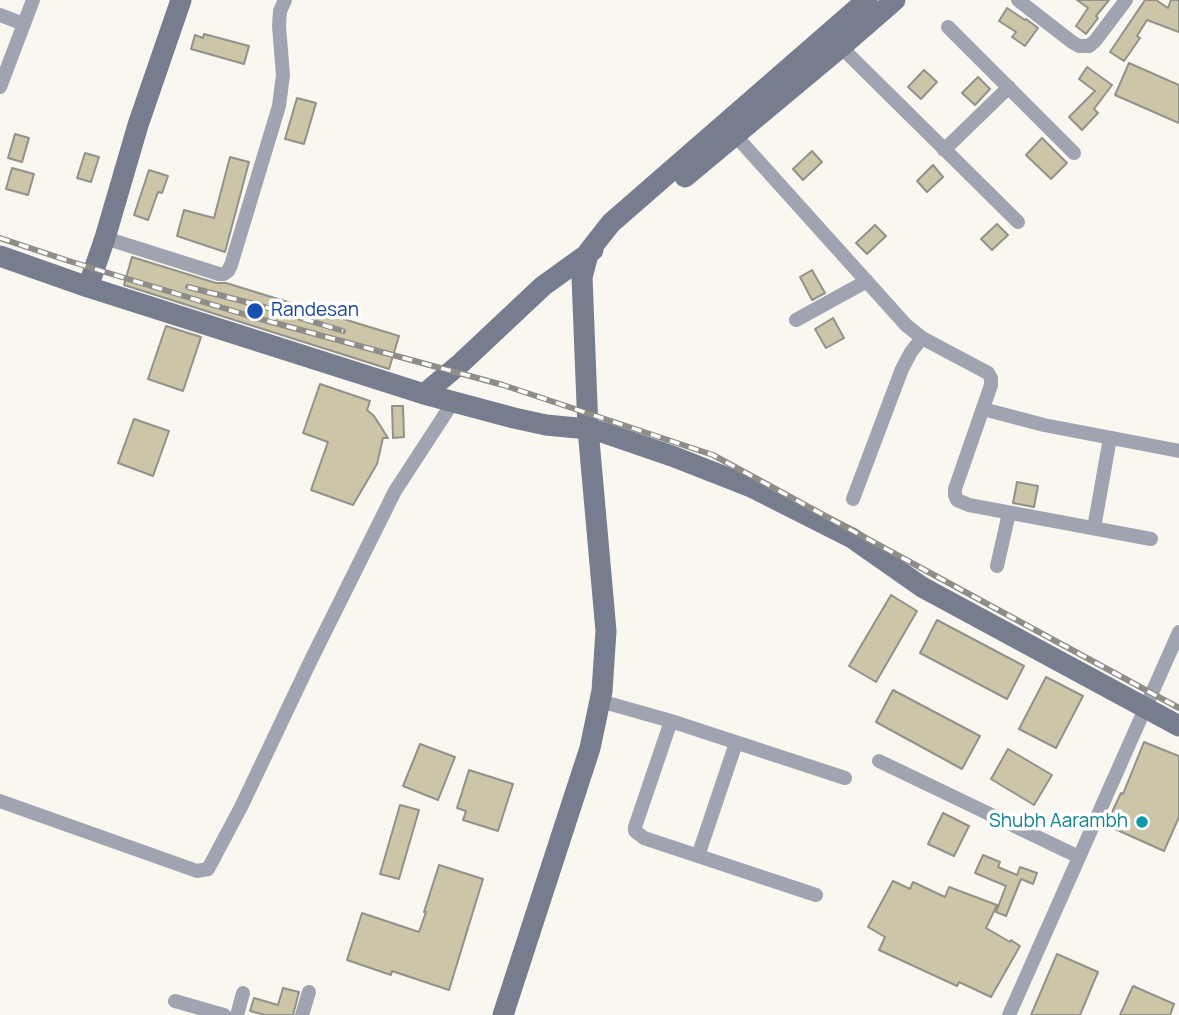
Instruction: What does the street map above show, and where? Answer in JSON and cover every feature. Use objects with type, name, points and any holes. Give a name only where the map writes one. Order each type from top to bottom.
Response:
[{"type":"street","points":[[0,87],[33,0]]},
{"type":"street","points":[[88,287],[138,125],[181,0]]},
{"type":"street","points":[[105,238],[219,274],[228,271],[281,97],[283,75],[279,26],[280,11],[285,0]]},
{"type":"street","points":[[503,1015],[590,748],[602,691],[606,631],[595,430],[582,277],[611,223],[867,0]]},
{"type":"street","points":[[424,394],[543,286],[598,247],[895,0]]},
{"type":"street","points":[[1018,0],[1079,46],[1089,46],[1095,41],[1124,1]]},
{"type":"street","points":[[0,15],[24,24]]},
{"type":"street","points":[[948,27],[1073,153]]},
{"type":"street","points":[[841,47],[1018,222]]},
{"type":"street","points":[[944,150],[1009,87]]},
{"type":"street","points":[[735,135],[906,325],[922,338],[988,373],[992,385],[955,495],[957,500],[1009,513],[1151,539]]},
{"type":"street","points":[[0,256],[88,287],[424,394],[546,425],[595,430],[751,487],[852,538],[922,587],[1179,726]]},
{"type":"street","points":[[796,320],[867,281]]},
{"type":"street","points":[[853,499],[902,369],[922,338]]},
{"type":"street","points":[[0,801],[197,871],[208,869],[395,491],[453,402]]},
{"type":"street","points":[[984,409],[1044,425],[1179,451]]},
{"type":"street","points":[[1094,528],[1110,438]]},
{"type":"street","points":[[998,566],[1009,513]]},
{"type":"street","points":[[1009,1015],[1179,632]]},
{"type":"street","points":[[600,701],[671,721],[845,778]]},
{"type":"street","points":[[671,721],[635,831],[644,838],[816,895]]},
{"type":"street","points":[[698,856],[736,743]]},
{"type":"street","points":[[879,761],[1079,856]]},
{"type":"street","points":[[302,1015],[309,992]]},
{"type":"street","points":[[237,1015],[243,993]]},
{"type":"street","points":[[175,1001],[224,1015]]},
{"type":"building","points":[[1077,0],[1109,0],[1086,34],[1076,26],[1088,8]]},
{"type":"building","points":[[1145,0],[1156,0],[1168,8],[1171,0],[1179,0],[1179,32],[1147,20],[1137,36],[1140,38],[1124,61],[1110,52]]},
{"type":"building","points":[[1007,8],[1038,28],[1025,46],[1012,37],[1016,32],[999,21]]},
{"type":"building","points":[[204,34],[249,46],[244,64],[191,49],[195,35],[203,38]]},
{"type":"building","points":[[1129,63],[1179,85],[1179,123],[1115,95]]},
{"type":"building","points":[[1087,67],[1112,85],[1094,109],[1098,113],[1082,130],[1069,117],[1095,91],[1079,79]]},
{"type":"building","points":[[924,70],[937,82],[921,99],[908,87]]},
{"type":"building","points":[[978,77],[990,89],[975,105],[962,93]]},
{"type":"building","points":[[297,98],[316,103],[304,144],[285,139]]},
{"type":"building","points":[[15,134],[29,138],[22,162],[8,158]]},
{"type":"building","points":[[1042,138],[1067,163],[1051,179],[1026,155]]},
{"type":"building","points":[[812,151],[822,162],[803,180],[793,169]]},
{"type":"building","points":[[85,153],[99,157],[91,182],[77,178]]},
{"type":"building","points":[[230,157],[249,162],[225,252],[177,236],[184,210],[214,218]]},
{"type":"building","points":[[933,165],[943,177],[927,192],[917,181]]},
{"type":"building","points":[[12,168],[34,174],[28,195],[6,189]]},
{"type":"building","points":[[149,170],[168,176],[162,193],[158,192],[148,220],[134,215]]},
{"type":"building","points":[[997,224],[1008,235],[992,250],[981,239]]},
{"type":"building","points":[[875,225],[886,236],[867,254],[856,243]]},
{"type":"building","name":"Randesan","points":[[132,257],[399,336],[389,369],[124,285]]},
{"type":"building","points":[[812,270],[825,293],[812,300],[800,277]]},
{"type":"building","points":[[833,318],[844,338],[826,348],[815,329]]},
{"type":"building","points":[[166,326],[201,337],[183,391],[148,379]]},
{"type":"building","points":[[320,384],[370,401],[367,410],[388,438],[383,438],[377,464],[353,505],[311,490],[328,442],[303,433]]},
{"type":"building","points":[[392,406],[403,406],[404,437],[393,438]]},
{"type":"building","points":[[134,419],[169,431],[153,476],[118,463]]},
{"type":"building","points":[[1017,482],[1038,486],[1034,507],[1013,503]]},
{"type":"building","points":[[891,595],[917,611],[876,682],[849,666]]},
{"type":"building","points":[[937,620],[1024,666],[1007,699],[920,653]]},
{"type":"building","points":[[1046,677],[1083,696],[1056,748],[1019,729]]},
{"type":"building","points":[[893,690],[980,736],[962,769],[876,722]]},
{"type":"building","points":[[1144,742],[1179,756],[1179,817],[1164,851],[1106,825],[1121,793],[1123,794]]},
{"type":"building","points":[[420,744],[455,757],[438,800],[403,786]]},
{"type":"building","points":[[1008,749],[1052,775],[1034,805],[991,779]]},
{"type":"building","points":[[469,770],[513,784],[498,831],[463,820],[466,811],[457,808]]},
{"type":"building","points":[[400,805],[419,810],[399,879],[380,874]]},
{"type":"building","points":[[943,813],[969,826],[954,856],[928,844]]},
{"type":"building","points":[[983,855],[1000,862],[998,867],[1017,875],[1020,867],[1037,873],[1033,884],[1021,879],[1006,916],[996,912],[1006,886],[975,873]]},
{"type":"building","points":[[439,865],[483,879],[449,990],[392,971],[391,975],[347,960],[362,913],[419,932]]},
{"type":"building","points":[[893,881],[910,889],[913,882],[945,897],[949,887],[997,905],[986,928],[1020,946],[991,997],[959,982],[957,986],[879,950],[885,937],[868,927]]},
{"type":"building","points":[[1057,954],[1098,972],[1080,1015],[1031,1015]]},
{"type":"building","points":[[1133,986],[1174,1004],[1170,1015],[1120,1015]]},
{"type":"building","points":[[283,988],[299,992],[293,1015],[265,1015],[250,1011],[254,998],[278,1005]]},
{"type":"railway","points":[[0,238],[253,317],[503,385],[713,455],[1179,708]]},
{"type":"railway","points":[[188,287],[343,331]]},
{"type":"place","name":"Randesan","points":[[255,311]]},
{"type":"place","name":"Shubh Aarambh","points":[[1142,822]]}]
